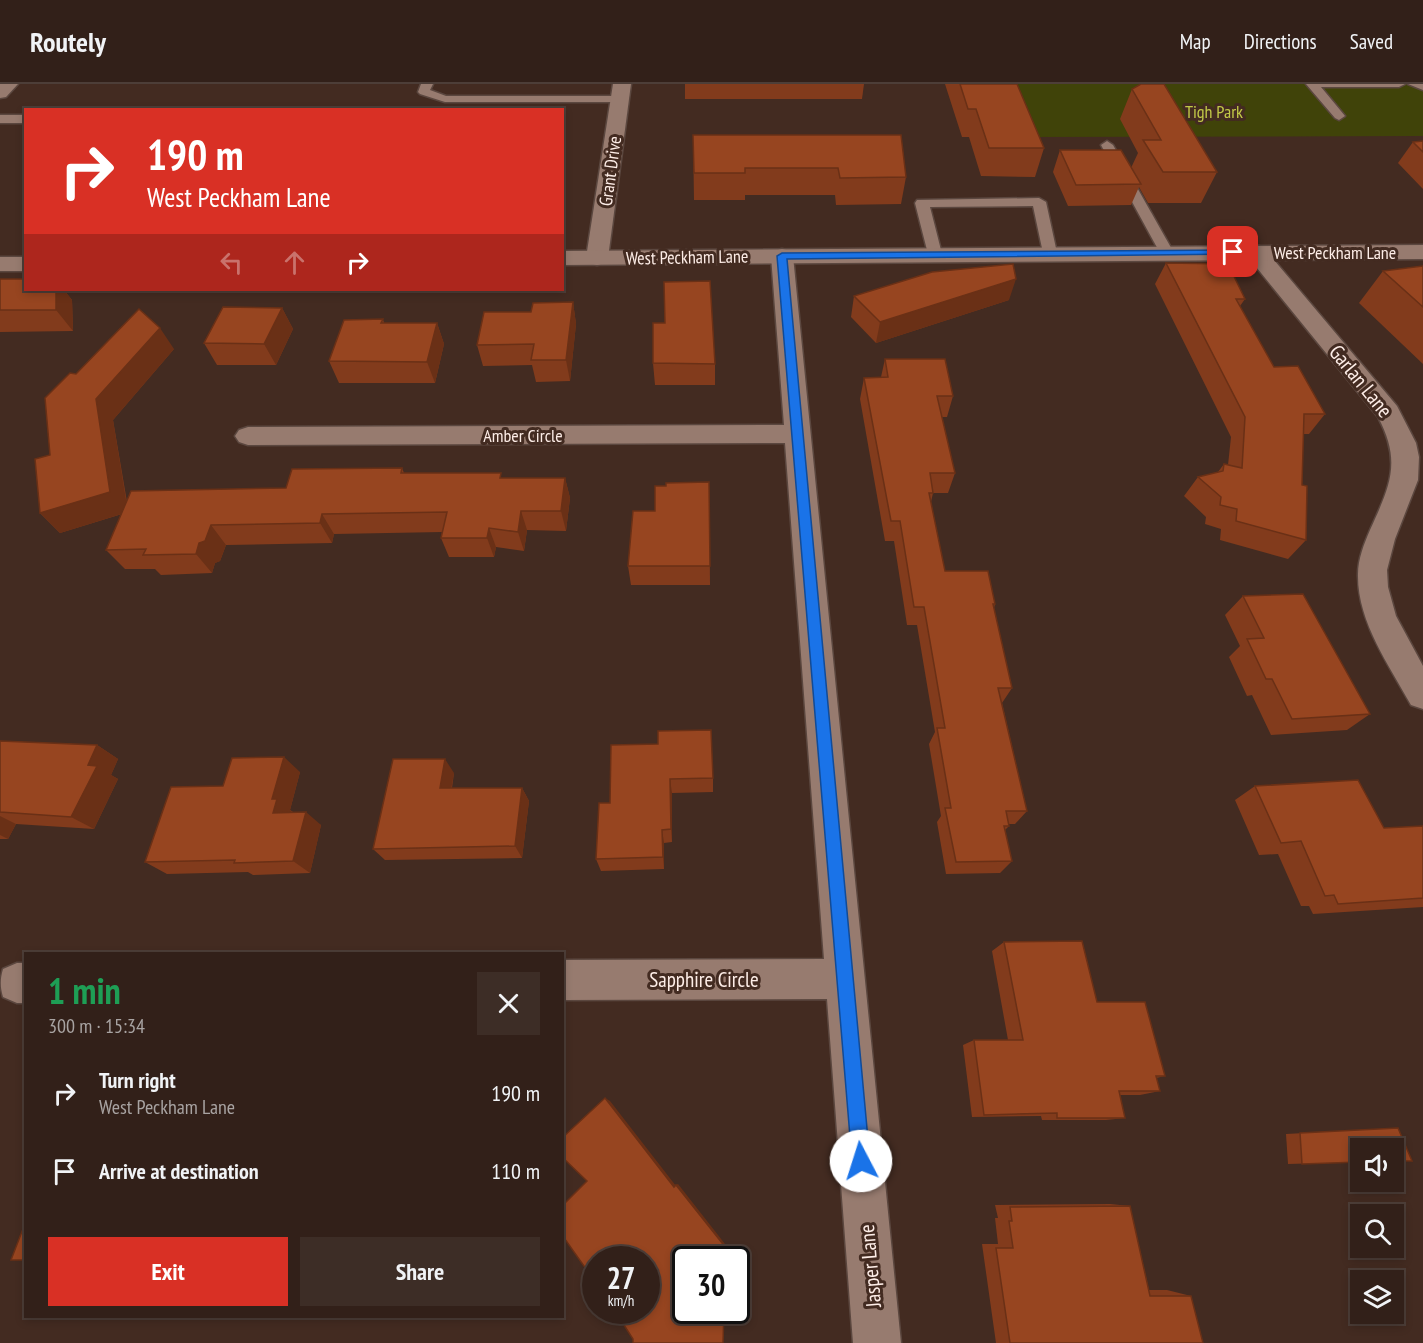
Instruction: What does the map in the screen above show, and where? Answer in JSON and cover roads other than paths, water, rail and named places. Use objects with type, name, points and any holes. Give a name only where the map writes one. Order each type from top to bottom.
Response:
[{"type":"street","points":[[0,93],[9,84]]},
{"type":"street","name":"Grant Drive","points":[[597,258],[621,92]]},
{"type":"street","name":"Garlan Lane","points":[[1255,252],[1388,412],[1401,436],[1406,463],[1402,488],[1374,552],[1373,585],[1382,622],[1423,695]]},
{"type":"street","name":"West Peckham Lane","points":[[564,258],[1423,252]]},
{"type":"street","name":"Jasper Lane","points":[[782,256],[877,1343]]},
{"type":"street","points":[[0,264],[24,264]]},
{"type":"street","name":"Amber Circle","points":[[248,436],[798,434]]},
{"type":"street","name":"Sapphire Circle","points":[[564,980],[845,978]]},
{"type":"lane","points":[[427,84],[424,92],[445,99],[621,92]]},
{"type":"lane","points":[[1314,84],[1399,84]]},
{"type":"lane","points":[[1314,84],[1339,116]]},
{"type":"lane","points":[[1414,84],[1423,87]]},
{"type":"lane","points":[[0,119],[24,119]]},
{"type":"lane","points":[[1107,145],[1167,253]]},
{"type":"lane","points":[[935,254],[921,202],[1039,202],[1050,253]]},
{"type":"park label","name":"Tigh Park","points":[[1214,111]]}]
